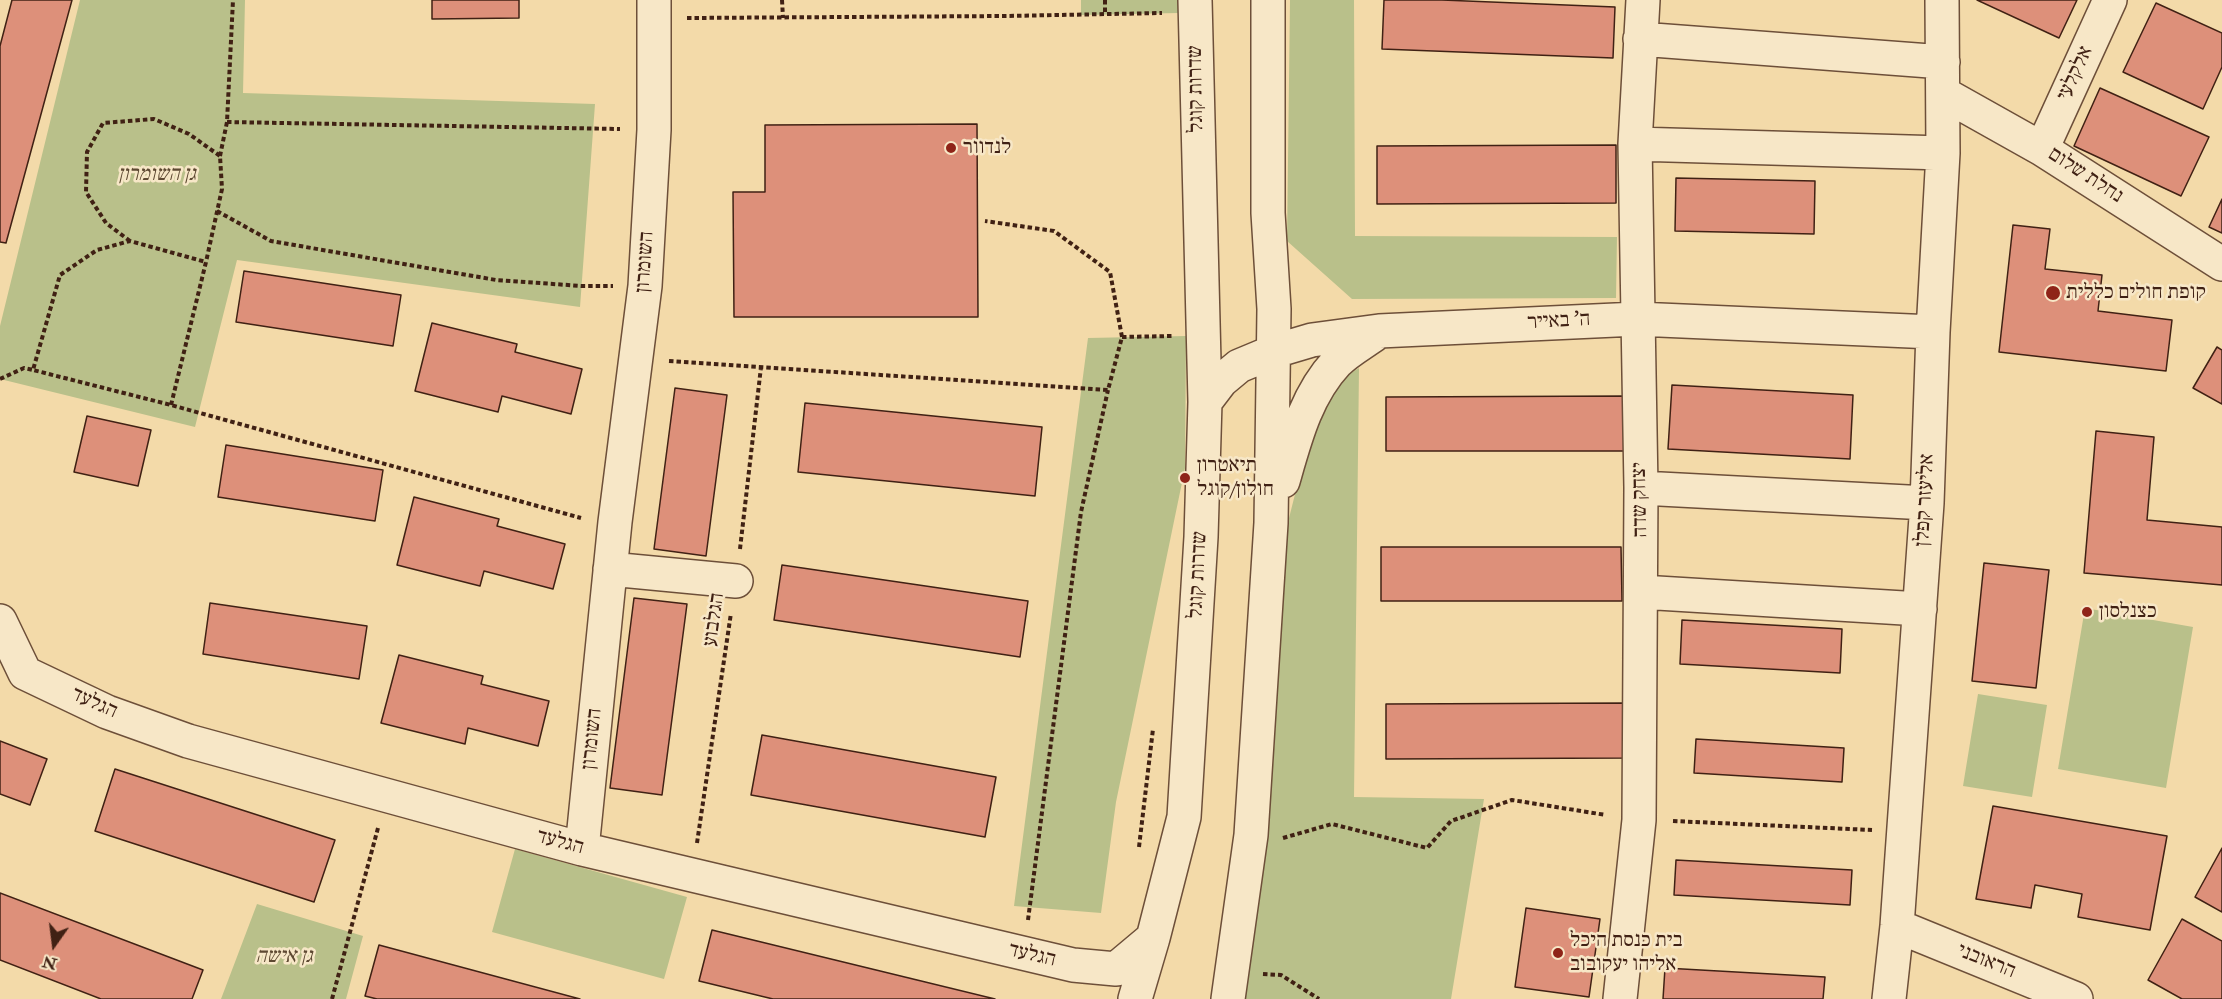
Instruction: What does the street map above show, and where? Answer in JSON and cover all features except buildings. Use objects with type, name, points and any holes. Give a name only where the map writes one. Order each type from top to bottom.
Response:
[{"type":"street","points":[[1230,985],[1251,835],[1270,523],[1275,351],[1268,213],[1268,0]]},
{"type":"street","name":"יצחק שדה","points":[[1620,999],[1639,820],[1641,488],[1635,144],[1643,0]]},
{"type":"street","name":"אליעזר קפלן","points":[[1889,999],[1897,926],[1927,503],[1933,332],[1943,153],[1942,0]]},
{"type":"street","name":"אלקלעי","points":[[2042,148],[2110,0]]},
{"type":"street","name":"שדרות קוגל","points":[[1135,999],[1184,817],[1201,537],[1205,402],[1196,6]]},
{"type":"street","name":"השומרון","points":[[582,849],[615,522],[645,286],[654,130],[654,9]]},
{"type":"street","points":[[1641,39],[1943,78]]},
{"type":"street","name":"נחלת שלום","points":[[1943,78],[2042,148],[2222,264]]},
{"type":"street","points":[[1635,144],[1943,153]]},
{"type":"street","name":"ה' באייר","points":[[1205,402],[1221,381],[1239,366],[1275,351],[1312,340],[1379,331],[1638,319],[1933,332]]},
{"type":"street","points":[[1270,523],[1300,424],[1317,387],[1338,361],[1379,331]]},
{"type":"street","points":[[1641,488],[1927,503]]},
{"type":"street","points":[[610,569],[736,581]]},
{"type":"street","points":[[1641,592],[1920,609]]},
{"type":"street","name":"הגלעד","points":[[0,621],[26,672],[107,712],[188,741],[387,796],[582,849],[1073,965],[1116,969],[1153,938]]},
{"type":"street","name":"הראובני","points":[[1897,926],[2076,999]]},
{"type":"path","points":[[171,405],[222,189],[220,156],[227,122],[233,0]]},
{"type":"path","points":[[782,0],[783,18]]},
{"type":"path","points":[[1105,0],[1105,14]]},
{"type":"path","points":[[654,9],[783,18],[1105,14],[1196,6]]},
{"type":"path","points":[[206,262],[130,241],[106,223],[86,192],[87,152],[103,123],[154,119],[189,134],[220,156]]},
{"type":"path","points":[[227,122],[654,130]]},
{"type":"path","points":[[217,211],[271,241],[496,280],[582,286],[645,286]]},
{"type":"path","points":[[985,221],[1054,231],[1110,272],[1122,337],[1081,512],[1024,954]]},
{"type":"path","points":[[33,370],[60,275],[97,250],[130,241]]},
{"type":"path","points":[[1122,337],[1175,336],[1175,347]]},
{"type":"path","points":[[636,358],[1108,390]]},
{"type":"path","name":"הגלבוע","points":[[692,876],[736,581],[761,367]]},
{"type":"path","points":[[0,379],[24,368],[33,370],[171,405],[572,517],[615,522]]},
{"type":"path","points":[[1139,849],[1153,729]]},
{"type":"path","points":[[332,999],[387,796]]},
{"type":"path","points":[[1251,835],[1286,838],[1332,824],[1427,848],[1451,821],[1512,800],[1639,820],[1903,831]]},
{"type":"path","points":[[1230,985],[1281,975],[1318,999]]},
{"type":"green space","name":"גן השומרון","points":[[80,0],[245,0],[243,93],[595,104],[580,307],[237,260],[195,427],[0,379],[0,326]]},
{"type":"green space","points":[[1081,0],[1178,0],[1178,13],[1081,15]]},
{"type":"green space","points":[[1290,0],[1354,0],[1355,236],[1617,237],[1616,298],[1352,299],[1287,241]]},
{"type":"green space","points":[[1186,336],[1185,468],[1116,802],[1101,913],[1014,906],[1088,338]]},
{"type":"green space","points":[[1359,368],[1354,797],[1484,799],[1451,999],[1241,999],[1254,922],[1273,765],[1288,522],[1312,427],[1342,378]]},
{"type":"green space","points":[[2085,608],[2193,627],[2166,788],[2058,769]]},
{"type":"green space","points":[[1978,694],[2047,705],[2032,797],[1963,786]]},
{"type":"green space","points":[[515,849],[687,897],[664,979],[492,932]]},
{"type":"green space","name":"גן אישה","points":[[257,904],[363,936],[346,999],[221,999]]},
{"type":"place","name":"לנדוור","points":[[951,148]]},
{"type":"place","name":"קופת חולים כללית","points":[[2053,293]]},
{"type":"place","name":"תיאטרון חולון/קוגל","points":[[1185,478]]},
{"type":"place","name":"כצנלסון","points":[[2087,612]]},
{"type":"place","name":"בית כנסת היכל אליהו יעקובוב","points":[[1558,953]]}]
